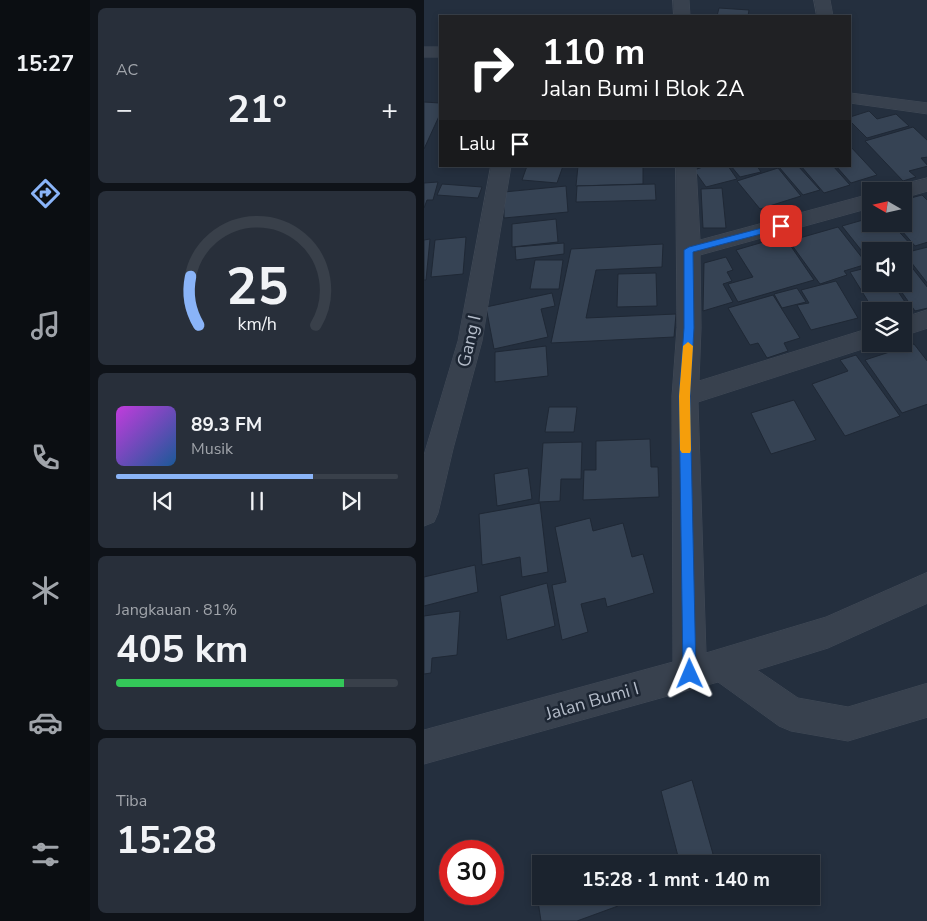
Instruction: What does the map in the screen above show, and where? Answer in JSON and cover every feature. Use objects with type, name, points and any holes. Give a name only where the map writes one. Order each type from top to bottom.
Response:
[{"type":"street","points":[[681,0],[682,15]]},
{"type":"street","points":[[822,0],[825,15]]},
{"type":"street","points":[[424,52],[439,52]]},
{"type":"street","points":[[851,98],[927,109]]},
{"type":"street","name":"Gang I","points":[[424,513],[438,450],[470,341],[501,167]]},
{"type":"street","points":[[686,167],[689,328],[684,396],[690,674]]},
{"type":"street","points":[[912,188],[927,184]]},
{"type":"street","points":[[689,250],[862,204]]},
{"type":"street","points":[[912,324],[927,319]]},
{"type":"street","points":[[684,396],[862,340]]},
{"type":"street","name":"Jalan Bumi I","points":[[424,747],[690,674],[828,632],[927,587]]},
{"type":"street","points":[[721,664],[791,714],[848,724],[916,705],[927,700]]},
{"type":"building","points":[[719,8],[749,10],[748,15],[717,15]]},
{"type":"building","points":[[424,102],[439,103],[439,116],[424,149]]},
{"type":"building","points":[[869,111],[877,119],[896,114],[909,126],[867,138],[851,122],[851,117]]},
{"type":"building","points":[[913,127],[928,141],[928,157],[921,158],[928,166],[909,171],[916,177],[903,181],[865,141]]},
{"type":"building","points":[[851,147],[877,175],[851,183],[837,167],[851,167]]},
{"type":"building","points":[[527,167],[563,167],[557,183],[522,180]]},
{"type":"building","points":[[578,167],[643,167],[643,184],[576,186]]},
{"type":"building","points":[[703,167],[729,167],[737,179],[706,187],[694,170]]},
{"type":"building","points":[[732,167],[758,167],[761,172],[740,177]]},
{"type":"building","points":[[779,167],[799,167],[820,190],[803,195]]},
{"type":"building","points":[[802,167],[834,167],[850,185],[824,193]]},
{"type":"building","points":[[778,168],[801,196],[760,209],[737,181]]},
{"type":"building","points":[[438,182],[433,200],[427,200],[424,208],[424,183]]},
{"type":"building","points":[[442,184],[482,187],[478,198],[437,195]]},
{"type":"building","points":[[655,184],[656,200],[576,202],[577,186]]},
{"type":"building","points":[[566,186],[568,212],[504,218],[504,192]]},
{"type":"building","points":[[722,188],[726,228],[703,228],[701,189]]},
{"type":"building","points":[[922,195],[928,201],[928,242],[915,246],[903,232],[912,232],[912,198]]},
{"type":"building","points":[[556,219],[558,242],[512,247],[512,224]]},
{"type":"building","points":[[862,220],[862,232],[899,232],[908,242],[862,242],[862,251],[842,226]]},
{"type":"building","points":[[838,227],[862,258],[862,266],[844,271],[847,275],[820,284],[789,241]]},
{"type":"building","points":[[784,236],[814,280],[738,302],[728,284],[753,277],[736,250]]},
{"type":"building","points":[[466,237],[463,274],[431,277],[435,240]]},
{"type":"building","points":[[430,239],[426,280],[424,280],[424,240]]},
{"type":"building","points":[[564,243],[564,254],[516,260],[515,247]]},
{"type":"building","points":[[663,244],[662,267],[596,270],[586,318],[676,314],[674,337],[551,343],[571,249]]},
{"type":"building","points":[[928,247],[928,284],[912,263],[912,251]]},
{"type":"building","points":[[726,257],[733,270],[727,272],[732,281],[723,284],[733,302],[703,311],[704,263]]},
{"type":"building","points":[[535,260],[563,260],[559,289],[530,289]]},
{"type":"building","points":[[912,268],[928,288],[928,308],[915,311],[912,302],[909,302],[902,292],[912,292]]},
{"type":"building","points":[[862,269],[862,292],[850,272]]},
{"type":"building","points":[[656,273],[657,306],[617,307],[618,274]]},
{"type":"building","points":[[836,281],[858,318],[811,330],[797,305],[809,303],[801,290]]},
{"type":"building","points":[[797,288],[806,302],[782,308],[774,294]]},
{"type":"building","points":[[862,292],[898,292],[905,302],[868,302]]},
{"type":"building","points":[[552,293],[555,306],[541,309],[548,337],[494,349],[486,307]]},
{"type":"building","points":[[773,295],[800,338],[784,343],[788,351],[767,358],[758,343],[750,345],[728,308]]},
{"type":"building","points":[[914,344],[928,362],[928,404],[902,413],[865,360],[890,352],[912,352],[912,345]]},
{"type":"building","points":[[546,346],[548,376],[495,382],[495,352]]},
{"type":"building","points":[[856,355],[900,416],[845,436],[812,384],[848,371],[840,360]]},
{"type":"building","points":[[794,400],[816,440],[771,454],[751,413]]},
{"type":"building","points":[[549,407],[577,407],[574,432],[545,432]]},
{"type":"building","points":[[650,439],[651,467],[658,467],[659,497],[583,500],[584,470],[596,470],[596,441]]},
{"type":"building","points":[[582,442],[581,479],[561,479],[560,501],[539,502],[543,443]]},
{"type":"building","points":[[528,468],[532,499],[497,506],[494,474]]},
{"type":"building","points":[[540,503],[548,572],[522,577],[520,557],[482,565],[479,514]]},
{"type":"building","points":[[590,518],[593,531],[623,523],[632,557],[643,554],[654,593],[607,607],[605,598],[581,604],[588,632],[562,640],[552,585],[566,582],[555,527]]},
{"type":"building","points":[[475,565],[478,592],[424,606],[424,577]]},
{"type":"building","points":[[547,583],[555,626],[507,640],[500,596]]},
{"type":"building","points":[[460,611],[457,655],[432,658],[431,673],[424,674],[424,616]]},
{"type":"building","points":[[692,780],[713,854],[678,855],[661,791]]},
{"type":"building","points":[[539,905],[618,905],[577,921],[541,921]]},
{"type":"slow traffic","points":[[686,450],[684,396],[688,346]]},
{"type":"route","points":[[690,674],[684,396],[689,328],[689,250],[781,226]]}]
